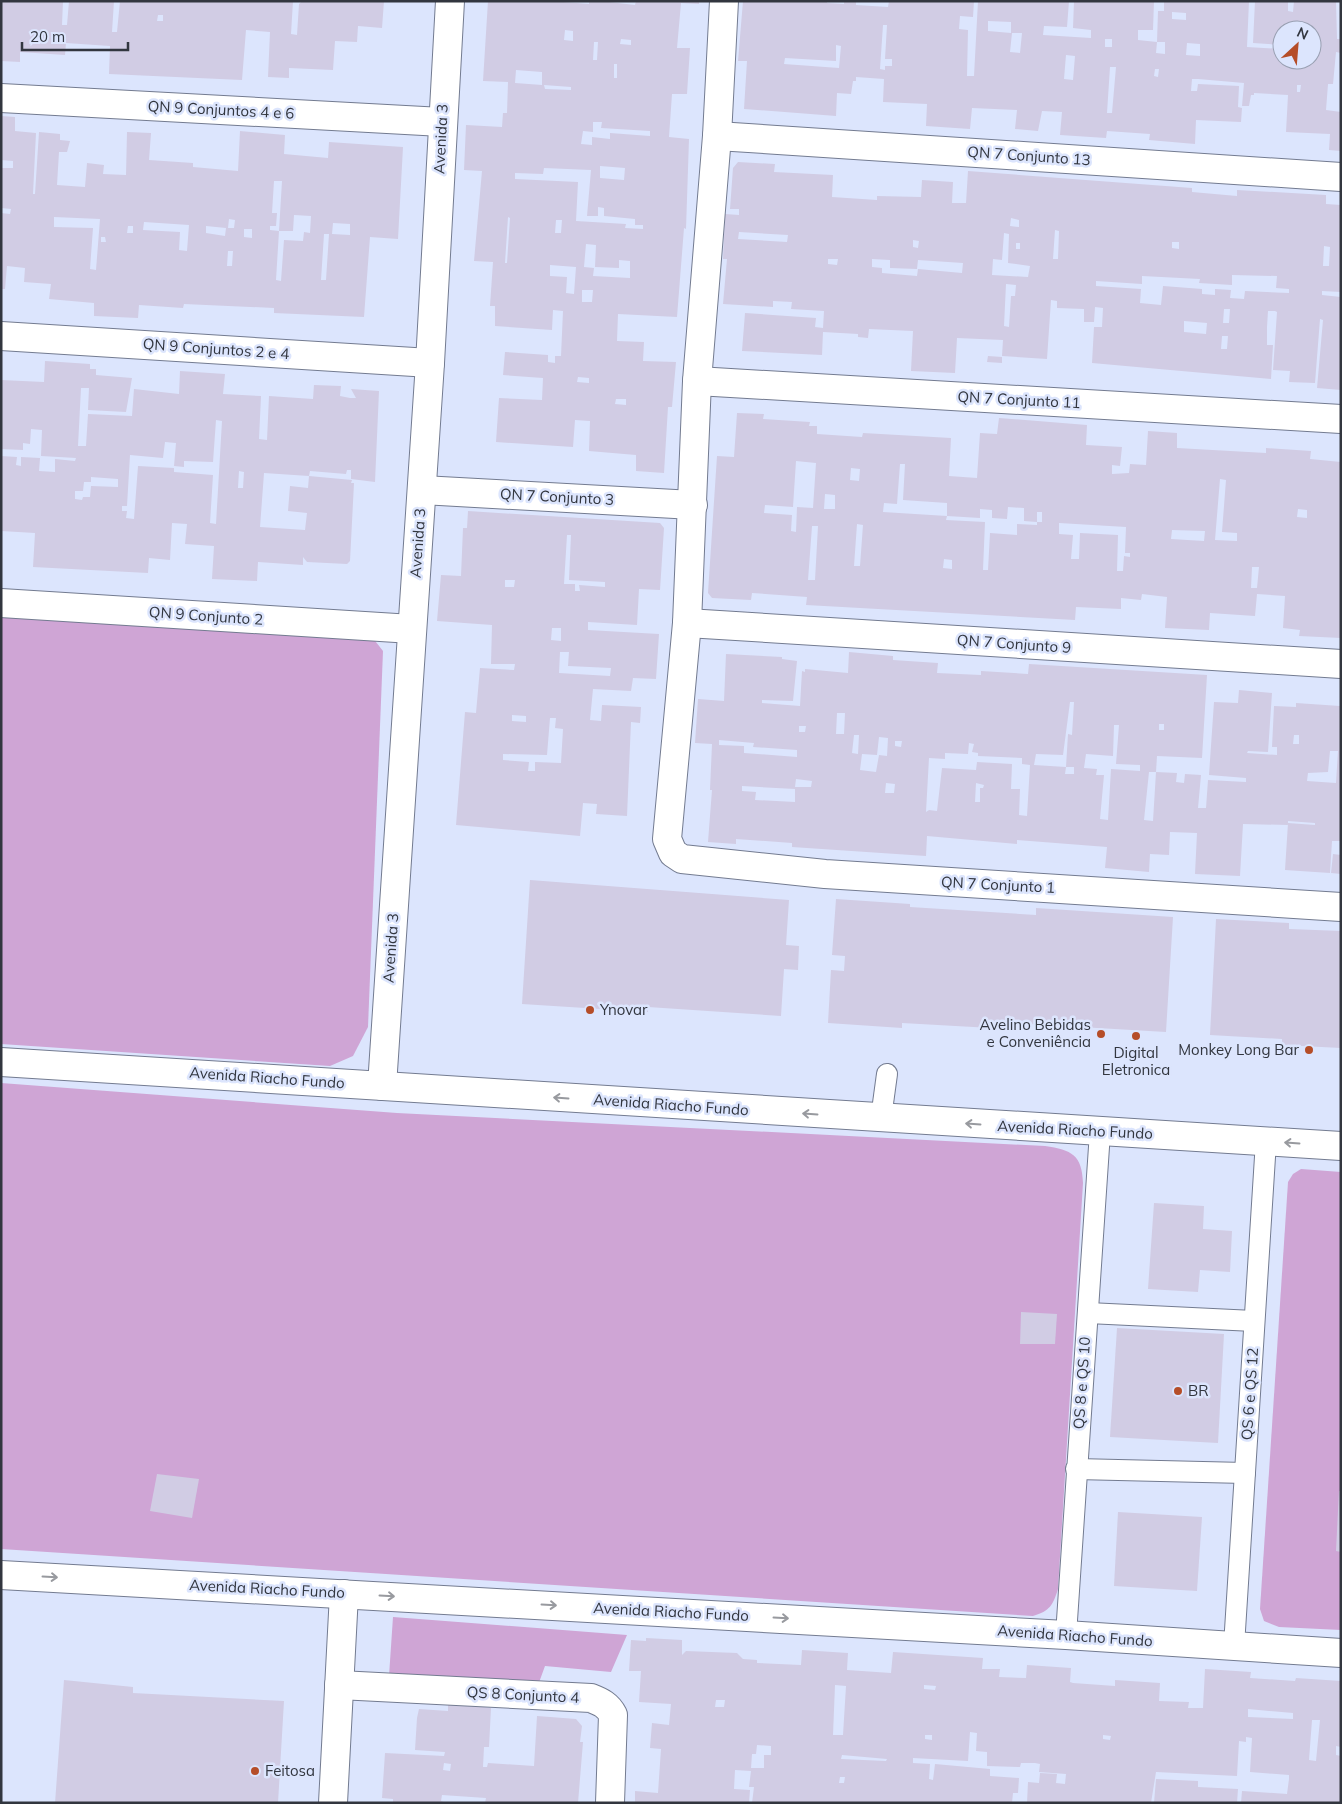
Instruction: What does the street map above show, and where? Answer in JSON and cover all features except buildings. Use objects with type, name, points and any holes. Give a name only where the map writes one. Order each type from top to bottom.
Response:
[{"type":"street","name":"Avenida 3","points":[[382,1086],[430,363],[450,1]]},
{"type":"street","points":[[687,623],[697,381],[717,136],[724,1]]},
{"type":"street","name":"QN 9 Conjuntos 4 e 6","points":[[1,98],[442,122]]},
{"type":"street","name":"QN 7 Conjunto 13","points":[[717,136],[1341,177]]},
{"type":"street","name":"QN 9 Conjuntos 2 e 4","points":[[1,336],[430,363]]},
{"type":"street","name":"QN 7 Conjunto 11","points":[[697,381],[1341,419]]},
{"type":"street","name":"QN 7 Conjunto 3","points":[[422,490],[693,505]]},
{"type":"street","name":"QN 9 Conjunto 2","points":[[1,603],[412,629]]},
{"type":"street","name":"QN 7 Conjunto 9","points":[[687,623],[1341,664]]},
{"type":"street","name":"QN 7 Conjunto 1","points":[[687,623],[667,839],[673,853],[682,858],[825,874],[1341,907]]},
{"type":"street","name":"Avenida Riacho Fundo","points":[[1,1062],[1341,1146]]},
{"type":"street","name":"Avenida Riacho Fundo","points":[[1,1575],[1066,1635],[1341,1653]]},
{"type":"street","points":[[333,1803],[344,1594]]},
{"type":"street","name":"QS 8 Conjunto 4","points":[[339,1685],[598,1700],[609,1706],[613,1715],[610,1803]]},
{"type":"lane","points":[[881,1118],[887,1074]]},
{"type":"lane","name":"QS 8 e QS 10","points":[[1066,1635],[1100,1132]]},
{"type":"lane","name":"QS 6 e QS 12","points":[[1234,1646],[1266,1141]]},
{"type":"lane","points":[[1088,1313],[1254,1321]]},
{"type":"lane","points":[[1076,1469],[1245,1473]]},
{"type":"shaded area","points":[[1,611],[372,637],[383,651],[368,1027],[353,1056],[330,1066],[1,1044]]},
{"type":"shaded area","points":[[1,1083],[397,1113],[1045,1146],[1069,1152],[1078,1160],[1083,1183],[1058,1589],[1054,1599],[1050,1607],[1033,1616],[1,1549]]},
{"type":"shaded area","points":[[1301,1169],[1341,1172],[1341,1630],[1279,1627],[1264,1621],[1260,1609],[1288,1182],[1293,1174]]},
{"type":"shaded area","points":[[393,1617],[627,1635],[611,1672],[545,1666],[537,1688],[389,1676]]},
{"type":"place","name":"Ynovar","points":[[590,1010]]},
{"type":"place","name":"Avelino Bebidas e Conveniência","points":[[1101,1034]]},
{"type":"place","name":"Digital Eletronica","points":[[1136,1036]]},
{"type":"place","name":"Monkey Long Bar","points":[[1309,1050]]},
{"type":"place","name":"BR","points":[[1178,1391]]},
{"type":"place","name":"Feitosa","points":[[255,1771]]}]
